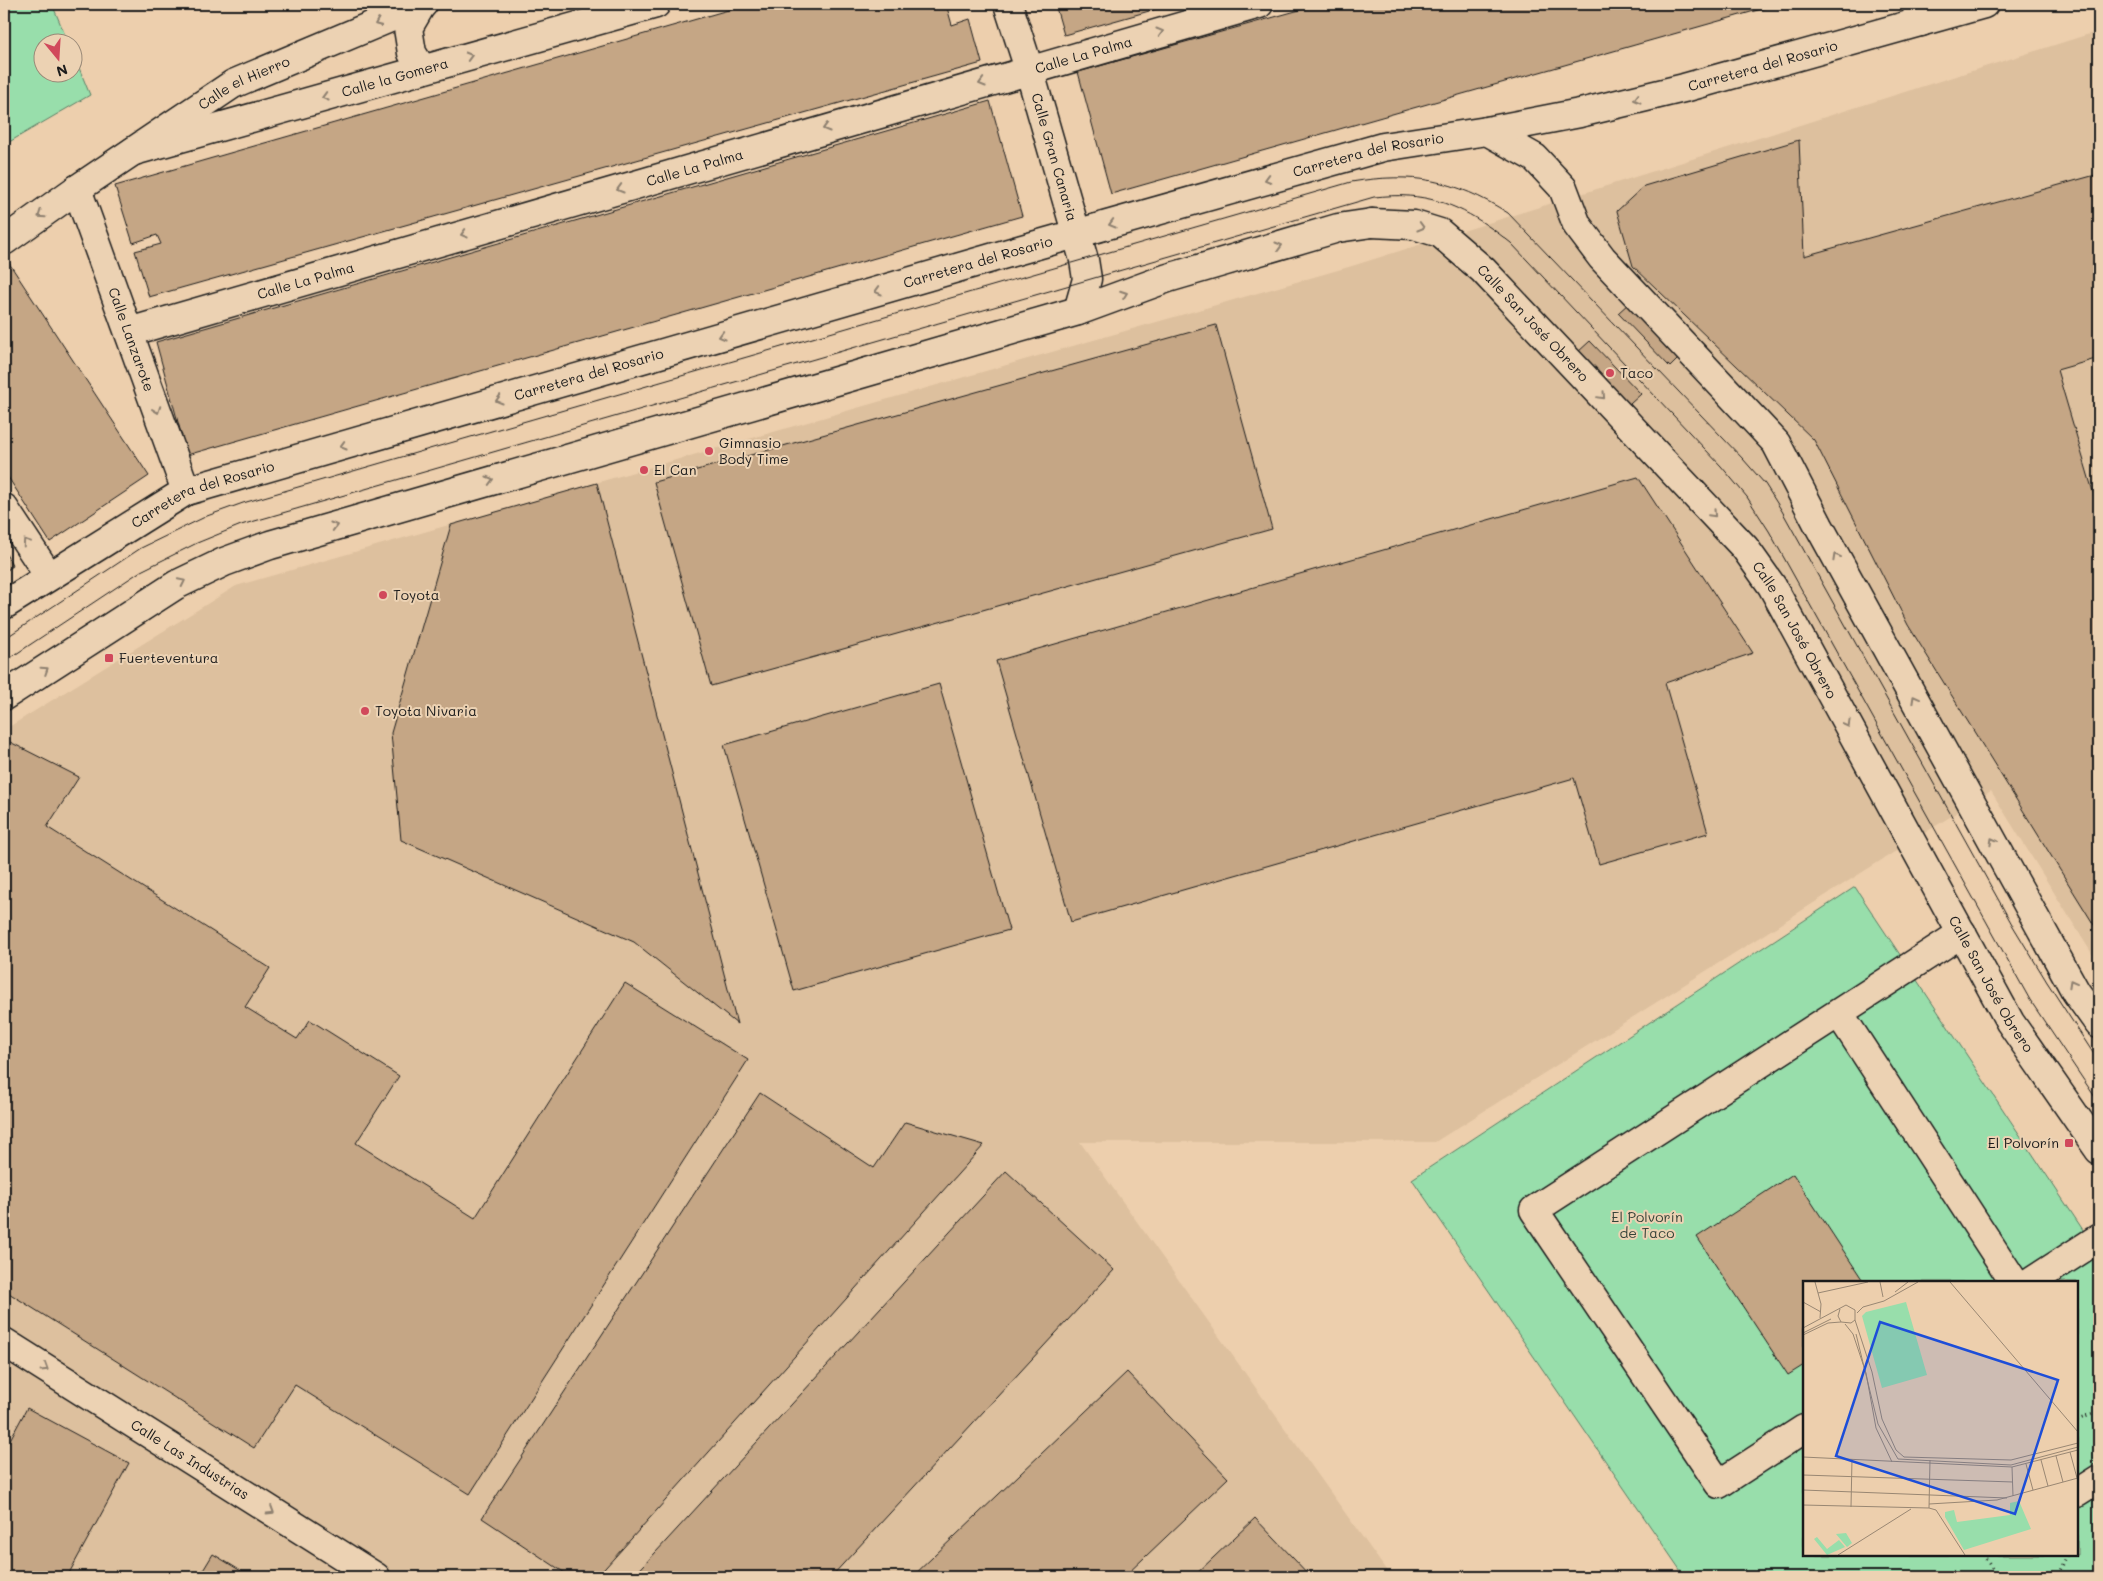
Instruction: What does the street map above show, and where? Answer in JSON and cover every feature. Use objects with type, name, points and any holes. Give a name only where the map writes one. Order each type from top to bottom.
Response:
[{"type":"street","points":[[422,4],[408,28],[412,53],[422,69]]},
{"type":"street","name":"Calle el Hierro","points":[[4,241],[77,189],[233,84],[422,4]]},
{"type":"street","name":"Calle la Gomera","points":[[134,151],[656,4]]},
{"type":"street","name":"Calle Gran Canaria","points":[[1008,4],[1029,69],[1088,279],[1078,311]]},
{"type":"street","name":"Calle La Palma","points":[[129,332],[1029,69],[1259,4]]},
{"type":"street","name":"Carretera del Rosario","points":[[4,605],[186,491],[1383,147],[1487,131],[1580,113],[1684,88],[1919,13],[1984,4]]},
{"type":"street","points":[[1487,131],[1535,158],[1562,188],[1577,225],[1602,258],[1776,443],[1828,543],[2076,992],[2099,1024]]},
{"type":"street","name":"Calle Lanzarote","points":[[77,189],[186,491]]},
{"type":"street","name":"Calle San José Obrero","points":[[1078,311],[1168,278],[1338,228],[1372,223],[1414,225],[1440,233],[1483,270],[1745,548],[1772,586],[2010,1022],[2099,1150]]},
{"type":"street","points":[[4,696],[176,585],[224,562],[270,544],[1078,311]]},
{"type":"street","points":[[4,508],[49,576]]},
{"type":"street","points":[[1803,1431],[1719,1484],[1534,1210],[1962,933]]},
{"type":"street","points":[[1839,1013],[2013,1281]]},
{"type":"street","points":[[2033,1281],[2099,1238]]},
{"type":"street","name":"Calle Las Industrias","points":[[4,1342],[376,1577]]},
{"type":"street","points":[[2078,1492],[2099,1478]]},
{"type":"path","points":[[2078,1420],[2099,1412]]},
{"type":"path","points":[[1984,1556],[1998,1577]]},
{"type":"path","points":[[2067,1556],[2059,1573],[2099,1577]]},
{"type":"shaded area","points":[[2099,31],[2099,965],[1991,791],[1435,1142],[1080,1142],[1391,1577],[4,1577],[4,730],[236,586],[1352,266]]},
{"type":"green space","points":[[4,4],[52,4],[64,32],[32,32],[32,82],[82,82],[82,75],[90,95],[4,145]]},
{"type":"green space","name":"El Polvorín de Taco","points":[[1855,887],[2099,1254],[2099,1577],[1685,1577],[1412,1179]]},
{"type":"building","points":[[749,4],[946,4],[952,25],[970,19],[982,63],[149,297],[135,251],[161,244],[157,235],[133,243],[115,186]]},
{"type":"building","points":[[1055,4],[1174,4],[1064,35]]},
{"type":"building","points":[[1321,4],[1779,4],[1111,194],[1078,72]]},
{"type":"building","points":[[990,101],[1022,216],[187,455],[156,342]]},
{"type":"building","points":[[1799,140],[1804,256],[2099,174],[2099,358],[2057,370],[2099,512],[2099,933],[1908,625],[1814,440],[1633,266],[1617,211],[1644,186]]},
{"type":"building","points":[[7,260],[149,476],[50,542],[4,471],[4,263]]},
{"type":"building","name":"Taco","points":[[1629,303],[1680,357],[1670,367],[1618,313]]},
{"type":"building","points":[[1216,325],[1272,529],[711,686],[654,482]]},
{"type":"building","name":"Taco","points":[[1590,341],[1641,394],[1630,404],[1578,352]]},
{"type":"building","points":[[1638,477],[1753,653],[1665,683],[1708,833],[1599,864],[1574,778],[1071,922],[996,661]]},
{"type":"building","points":[[597,483],[737,1024],[634,942],[401,840],[391,733],[451,525]]},
{"type":"building","points":[[4,551],[13,566],[4,572]]},
{"type":"building","points":[[939,684],[1009,930],[794,991],[724,745]]},
{"type":"building","points":[[6,740],[79,777],[47,827],[270,968],[245,1007],[297,1039],[310,1020],[399,1076],[356,1143],[475,1218],[625,983],[748,1060],[470,1494],[295,1385],[254,1448],[4,1290],[4,741]]},
{"type":"building","points":[[760,1093],[874,1168],[905,1122],[984,1145],[597,1577],[571,1577],[482,1518]]},
{"type":"building","points":[[1006,1171],[1114,1270],[831,1577],[633,1577]]},
{"type":"building","points":[[1793,1174],[1863,1281],[1803,1281],[1803,1366],[1788,1375],[1697,1237]]},
{"type":"building","points":[[1127,1372],[1228,1478],[1124,1577],[912,1577]]},
{"type":"building","points":[[27,1408],[129,1463],[67,1577],[4,1577],[4,1451]]},
{"type":"building","points":[[1255,1518],[1311,1577],[1193,1577]]},
{"type":"building","points":[[213,1554],[251,1577],[199,1577]]},
{"type":"tram line","points":[[4,639],[141,548],[207,516],[243,503],[1351,182],[1394,178],[1414,178],[1432,181],[1469,192],[1508,213],[1765,484],[1782,511],[2013,926],[2099,1062]]},
{"type":"tram line","points":[[4,662],[141,571],[197,543],[241,525],[1374,197],[1409,196],[1424,198],[1438,201],[1463,211],[1511,243],[1721,466],[1747,497],[1769,531],[2030,1000],[2099,1103]]},
{"type":"place","name":"Taco","points":[[1610,373]]},
{"type":"place","name":"Gimnasio Body Time","points":[[709,451]]},
{"type":"place","name":"El Can","points":[[644,470]]},
{"type":"place","name":"Toyota","points":[[383,595]]},
{"type":"place","name":"Fuerteventura","points":[[109,658]]},
{"type":"place","name":"Toyota Nivaria","points":[[365,711]]},
{"type":"place","name":"El Polvorín","points":[[2069,1143]]}]
